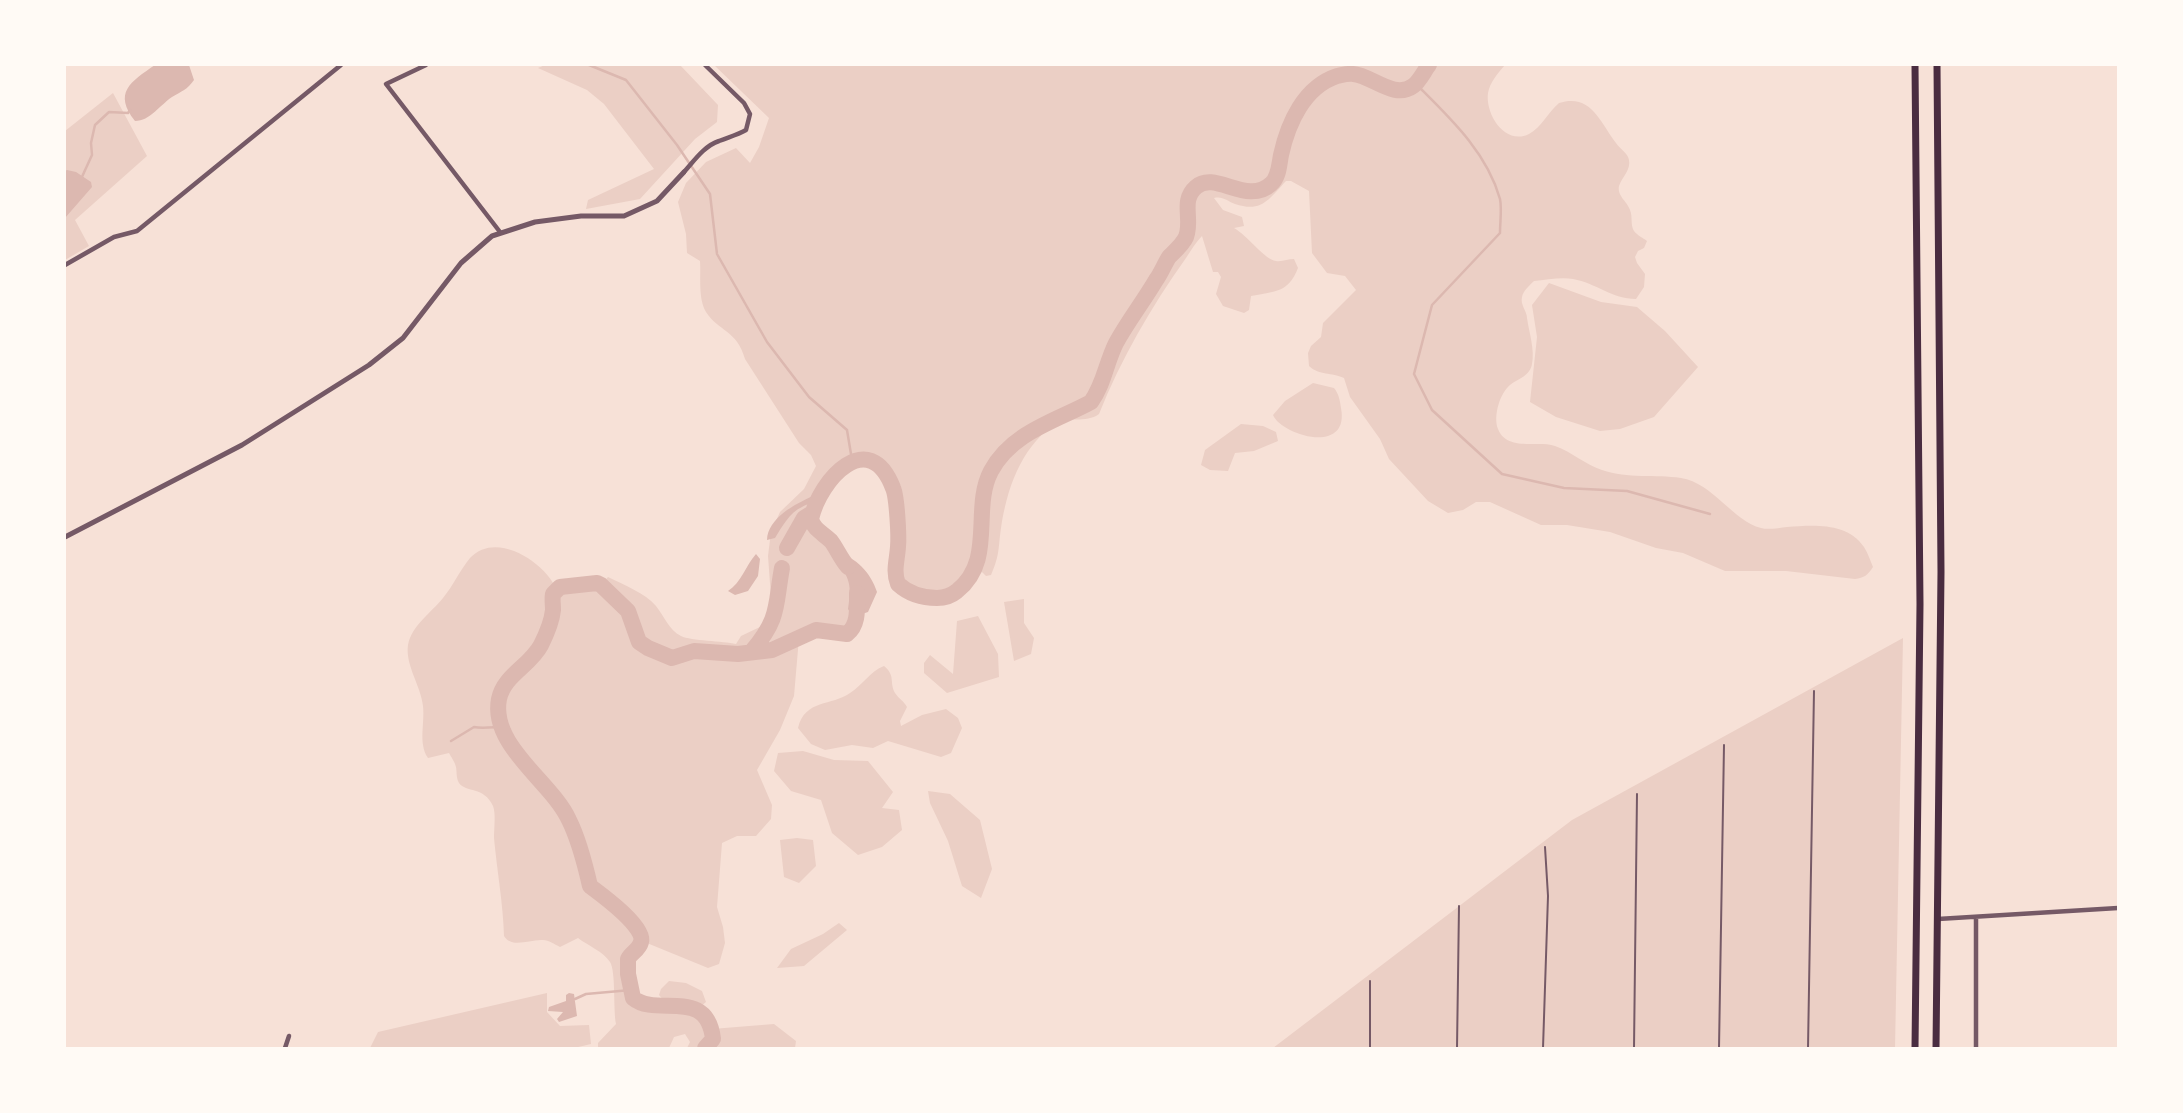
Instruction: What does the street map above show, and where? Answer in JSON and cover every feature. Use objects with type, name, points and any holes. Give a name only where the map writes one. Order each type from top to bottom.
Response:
[{"type":"highway","points":[[1915,65],[1920,628],[1915,1048]]},
{"type":"highway","points":[[1936,1048],[1941,572],[1937,65]]},
{"type":"street","points":[[65,265],[114,237],[137,231],[341,65]]},
{"type":"street","points":[[426,65],[386,84],[500,232]]},
{"type":"street","points":[[65,537],[242,445],[369,365],[403,338],[461,263],[492,236],[535,222],[581,216],[624,216],[657,201],[700,153],[717,141],[732,138],[746,130],[750,114],[744,103],[705,65]]},
{"type":"street","points":[[1938,919],[2118,908]]},
{"type":"street","points":[[1976,917],[1976,1048]]},
{"type":"street","points":[[285,1048],[289,1036]]},
{"type":"lane","points":[[1808,1048],[1814,691]]},
{"type":"lane","points":[[1719,1048],[1724,745]]},
{"type":"lane","points":[[1634,1048],[1637,794]]},
{"type":"lane","points":[[1543,1048],[1548,896],[1545,847]]},
{"type":"lane","points":[[1457,1048],[1459,906]]},
{"type":"lane","points":[[1370,981],[1370,1048]]},
{"type":"shaded area","points":[[155,65],[189,65],[194,80],[150,116],[135,121],[125,103],[127,89]]},
{"type":"shaded area","points":[[545,65],[680,65],[718,105],[717,122],[695,139],[640,199],[586,209],[588,200],[654,169],[604,104],[587,90],[538,68]]},
{"type":"shaded area","points":[[714,65],[1505,65],[1492,81],[1488,93],[1490,110],[1498,126],[1512,136],[1520,137],[1534,131],[1559,103],[1579,102],[1594,111],[1626,153],[1629,167],[1619,186],[1619,193],[1630,210],[1634,231],[1647,241],[1635,257],[1645,274],[1644,287],[1636,299],[1619,296],[1568,278],[1534,281],[1525,290],[1522,300],[1533,353],[1532,364],[1529,371],[1510,385],[1500,399],[1496,418],[1502,436],[1516,443],[1555,446],[1596,468],[1612,473],[1693,481],[1742,518],[1761,528],[1818,526],[1839,529],[1857,539],[1873,567],[1866,576],[1855,579],[1786,571],[1725,571],[1683,553],[1656,548],[1610,532],[1567,525],[1541,525],[1490,502],[1476,502],[1463,510],[1448,513],[1428,501],[1389,459],[1380,439],[1350,397],[1344,378],[1317,371],[1309,366],[1308,353],[1321,337],[1323,323],[1356,290],[1345,276],[1327,273],[1312,253],[1309,191],[1286,181],[1270,199],[1252,207],[1214,198],[1223,210],[1242,217],[1244,226],[1234,228],[1272,260],[1294,259],[1298,268],[1294,276],[1280,290],[1251,296],[1249,310],[1244,313],[1223,306],[1216,294],[1221,277],[1218,272],[1213,272],[1202,236],[1138,334],[1099,414],[1088,419],[1058,422],[1042,435],[1024,458],[1007,499],[991,575],[986,576],[979,569],[988,528],[984,504],[982,546],[974,566],[958,588],[948,595],[924,598],[898,584],[896,506],[891,485],[880,467],[866,459],[854,460],[841,470],[814,508],[812,517],[817,531],[830,541],[856,578],[856,617],[847,634],[816,630],[799,638],[794,696],[780,730],[757,770],[772,805],[771,819],[756,836],[737,836],[722,843],[717,907],[725,943],[719,964],[708,968],[642,941],[628,959],[630,989],[639,1002],[653,1006],[690,1008],[698,1011],[712,1029],[774,1024],[796,1041],[795,1048],[687,1048],[690,1042],[685,1034],[674,1037],[669,1048],[598,1048],[598,1043],[616,1024],[610,962],[578,938],[560,947],[545,940],[512,942],[504,936],[493,806],[485,795],[459,783],[449,753],[428,758],[423,740],[423,706],[409,660],[408,645],[418,625],[443,598],[470,558],[481,550],[493,547],[506,548],[531,560],[551,579],[557,590],[601,585],[608,577],[646,597],[673,630],[686,638],[736,644],[741,636],[762,626],[772,611],[768,556],[771,532],[780,512],[804,489],[816,466],[745,359],[737,342],[706,312],[701,294],[700,261],[687,253],[686,234],[678,202],[686,183],[706,162],[736,148],[750,163],[769,118]]},
{"type":"shaded area","points":[[113,93],[147,156],[75,220],[89,246],[65,260],[65,131]]},
{"type":"shaded area","points":[[65,171],[76,172],[91,182],[92,187],[65,218]]},
{"type":"shaded area","points":[[1549,283],[1601,302],[1637,307],[1665,331],[1698,367],[1654,417],[1620,429],[1600,431],[1556,417],[1530,402],[1537,337],[1532,305]]},
{"type":"shaded area","points":[[1313,383],[1334,388],[1340,400],[1341,423],[1335,432],[1326,437],[1300,434],[1288,429],[1273,415],[1285,401]]},
{"type":"shaded area","points":[[1241,424],[1263,426],[1276,432],[1278,441],[1254,451],[1235,453],[1228,471],[1210,470],[1201,465],[1205,450]]},
{"type":"shaded area","points":[[813,496],[816,498],[793,513],[775,538],[767,540],[777,519]]},
{"type":"shaded area","points":[[836,552],[856,562],[871,578],[877,592],[868,612],[856,616],[848,609],[849,582],[835,559]]},
{"type":"shaded area","points":[[756,554],[760,559],[758,576],[748,591],[735,595],[728,591],[736,583]]},
{"type":"shaded area","points":[[1024,599],[1024,623],[1034,638],[1031,654],[1014,661],[1004,602]]},
{"type":"shaded area","points":[[978,616],[998,654],[999,677],[947,693],[924,673],[924,663],[930,655],[953,674],[957,621]]},
{"type":"shaded area","points":[[1903,638],[1895,1048],[1273,1048],[1572,820]]},
{"type":"shaded area","points":[[884,666],[890,673],[895,693],[907,707],[900,721],[901,726],[922,715],[946,709],[958,718],[962,728],[951,753],[941,757],[888,741],[873,748],[852,745],[825,750],[811,744],[798,728],[807,712],[850,693]]},
{"type":"shaded area","points":[[803,751],[834,760],[868,761],[893,792],[882,808],[899,810],[902,830],[882,847],[858,855],[832,833],[821,800],[791,791],[774,771],[778,753]]},
{"type":"shaded area","points":[[928,791],[950,794],[980,820],[992,869],[981,898],[962,886],[948,841],[930,803]]},
{"type":"shaded area","points":[[780,840],[813,840],[816,866],[799,883],[784,877]]},
{"type":"shaded area","points":[[839,923],[847,930],[804,966],[777,968],[791,949]]},
{"type":"shaded area","points":[[669,981],[686,983],[702,991],[706,1002],[700,1007],[679,1000],[666,1003],[659,995]]},
{"type":"shaded area","points":[[547,993],[547,1012],[560,1026],[589,1025],[591,1044],[574,1048],[370,1048],[378,1032]]},
{"type":"shaded area","points":[[574,994],[577,1016],[559,1022],[557,1019],[563,1012],[548,1011],[549,1007],[566,1001],[566,995]]},
{"type":"waterway","points":[[589,65],[626,80],[677,145],[710,194],[717,254],[767,342],[809,397],[847,430],[852,460]]},
{"type":"waterway","points":[[848,567],[831,541],[817,529],[811,519],[824,489],[835,475],[846,465],[859,460],[871,461],[883,470],[893,488],[898,526],[898,584],[911,593],[927,597],[945,597],[957,591],[969,579],[976,565],[980,549],[985,486],[991,471],[1011,446],[1023,437],[1091,402],[1121,335],[1169,257],[1186,237],[1191,192],[1204,183],[1212,182],[1252,191],[1262,190],[1271,184],[1277,174],[1293,119],[1307,97],[1325,81],[1351,74],[1360,75],[1390,89],[1406,90],[1415,84],[1429,65]]},
{"type":"waterway","points":[[1416,84],[1454,122],[1476,151],[1494,182],[1501,207],[1500,233],[1432,305],[1414,374],[1432,410],[1502,474],[1564,488],[1627,491],[1710,514]]},
{"type":"waterway","points":[[81,179],[92,155],[91,143],[95,125],[109,112],[128,113],[130,110]]},
{"type":"waterway","points":[[787,548],[804,518],[812,513]]},
{"type":"waterway","points":[[752,651],[772,620],[782,568]]},
{"type":"waterway","points":[[705,1048],[713,1039],[709,1023],[701,1013],[691,1008],[643,1003],[633,998],[628,959],[640,945],[641,936],[622,912],[590,886],[579,844],[569,820],[561,806],[513,748],[499,716],[499,699],[506,683],[541,645],[553,610],[553,594],[560,587],[597,583],[601,585],[628,611],[639,642],[672,658],[694,651],[738,654],[772,650],[816,630],[847,634],[854,626],[857,593]]},
{"type":"waterway","points":[[451,741],[474,727],[504,728]]},
{"type":"waterway","points":[[575,999],[586,994],[631,990]]}]
